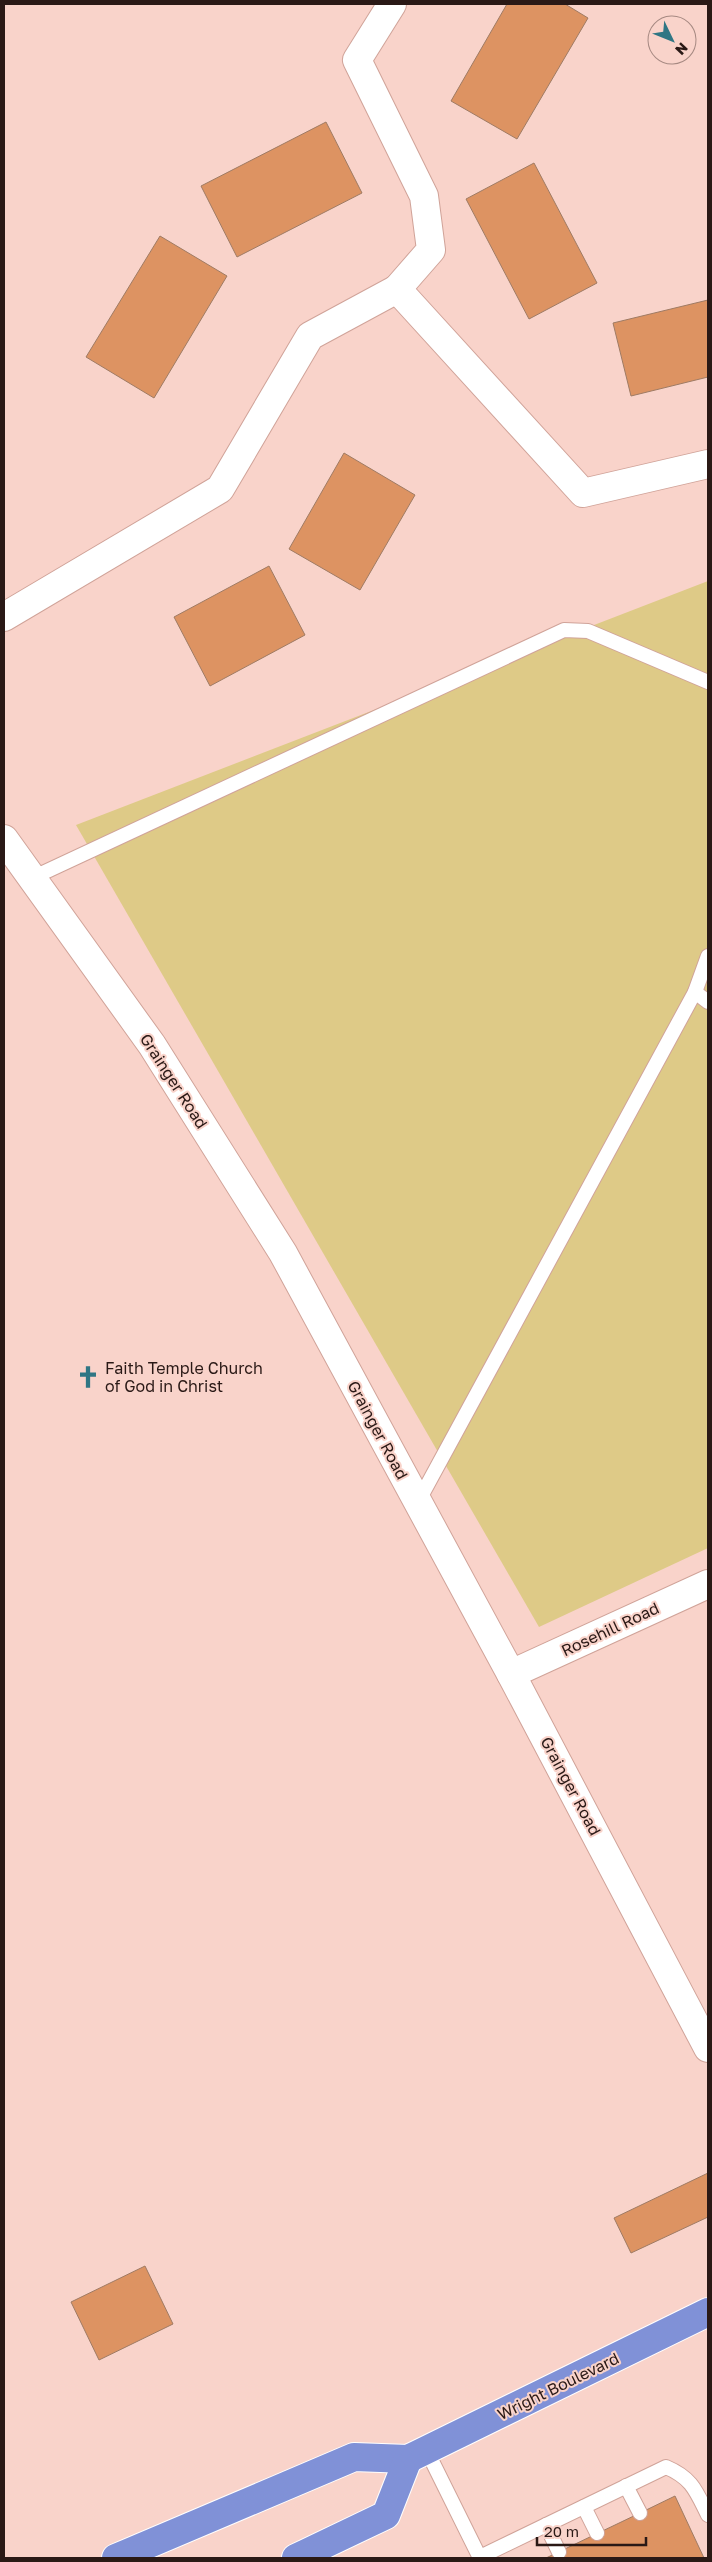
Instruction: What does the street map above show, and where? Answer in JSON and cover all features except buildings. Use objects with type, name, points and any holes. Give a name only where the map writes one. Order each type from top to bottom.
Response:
[{"type":"highway","name":"Wright Boulevard","points":[[116,2558],[354,2456],[418,2455],[708,2312]]},
{"type":"highway","points":[[296,2558],[386,2515],[418,2455]]},
{"type":"street","points":[[4,617],[220,488],[310,336],[397,289],[431,250],[424,196],[357,60],[392,4]]},
{"type":"street","points":[[397,289],[583,493],[708,464]]},
{"type":"street","name":"Grainger Road","points":[[4,838],[152,1045],[283,1253],[511,1674],[708,2048]]},
{"type":"street","name":"Rosehill Road","points":[[511,1674],[708,1584]]},
{"type":"lane","points":[[32,878],[564,630],[588,631],[708,682]]},
{"type":"lane","points":[[418,1502],[695,992],[708,956]]},
{"type":"lane","points":[[695,992],[708,1002]]},
{"type":"lane","points":[[418,2455],[480,2558],[666,2467],[683,2474],[694,2486],[708,2515]]},
{"type":"lane","points":[[626,2486],[640,2513]]},
{"type":"lane","points":[[584,2507],[597,2533]]},
{"type":"lane","points":[[546,2525],[559,2552]]},
{"type":"shaded area","points":[[708,581],[708,1548],[539,1627],[76,825]]},
{"type":"place","name":"Faith Temple Church of God in Christ","points":[[88,1377]]}]
